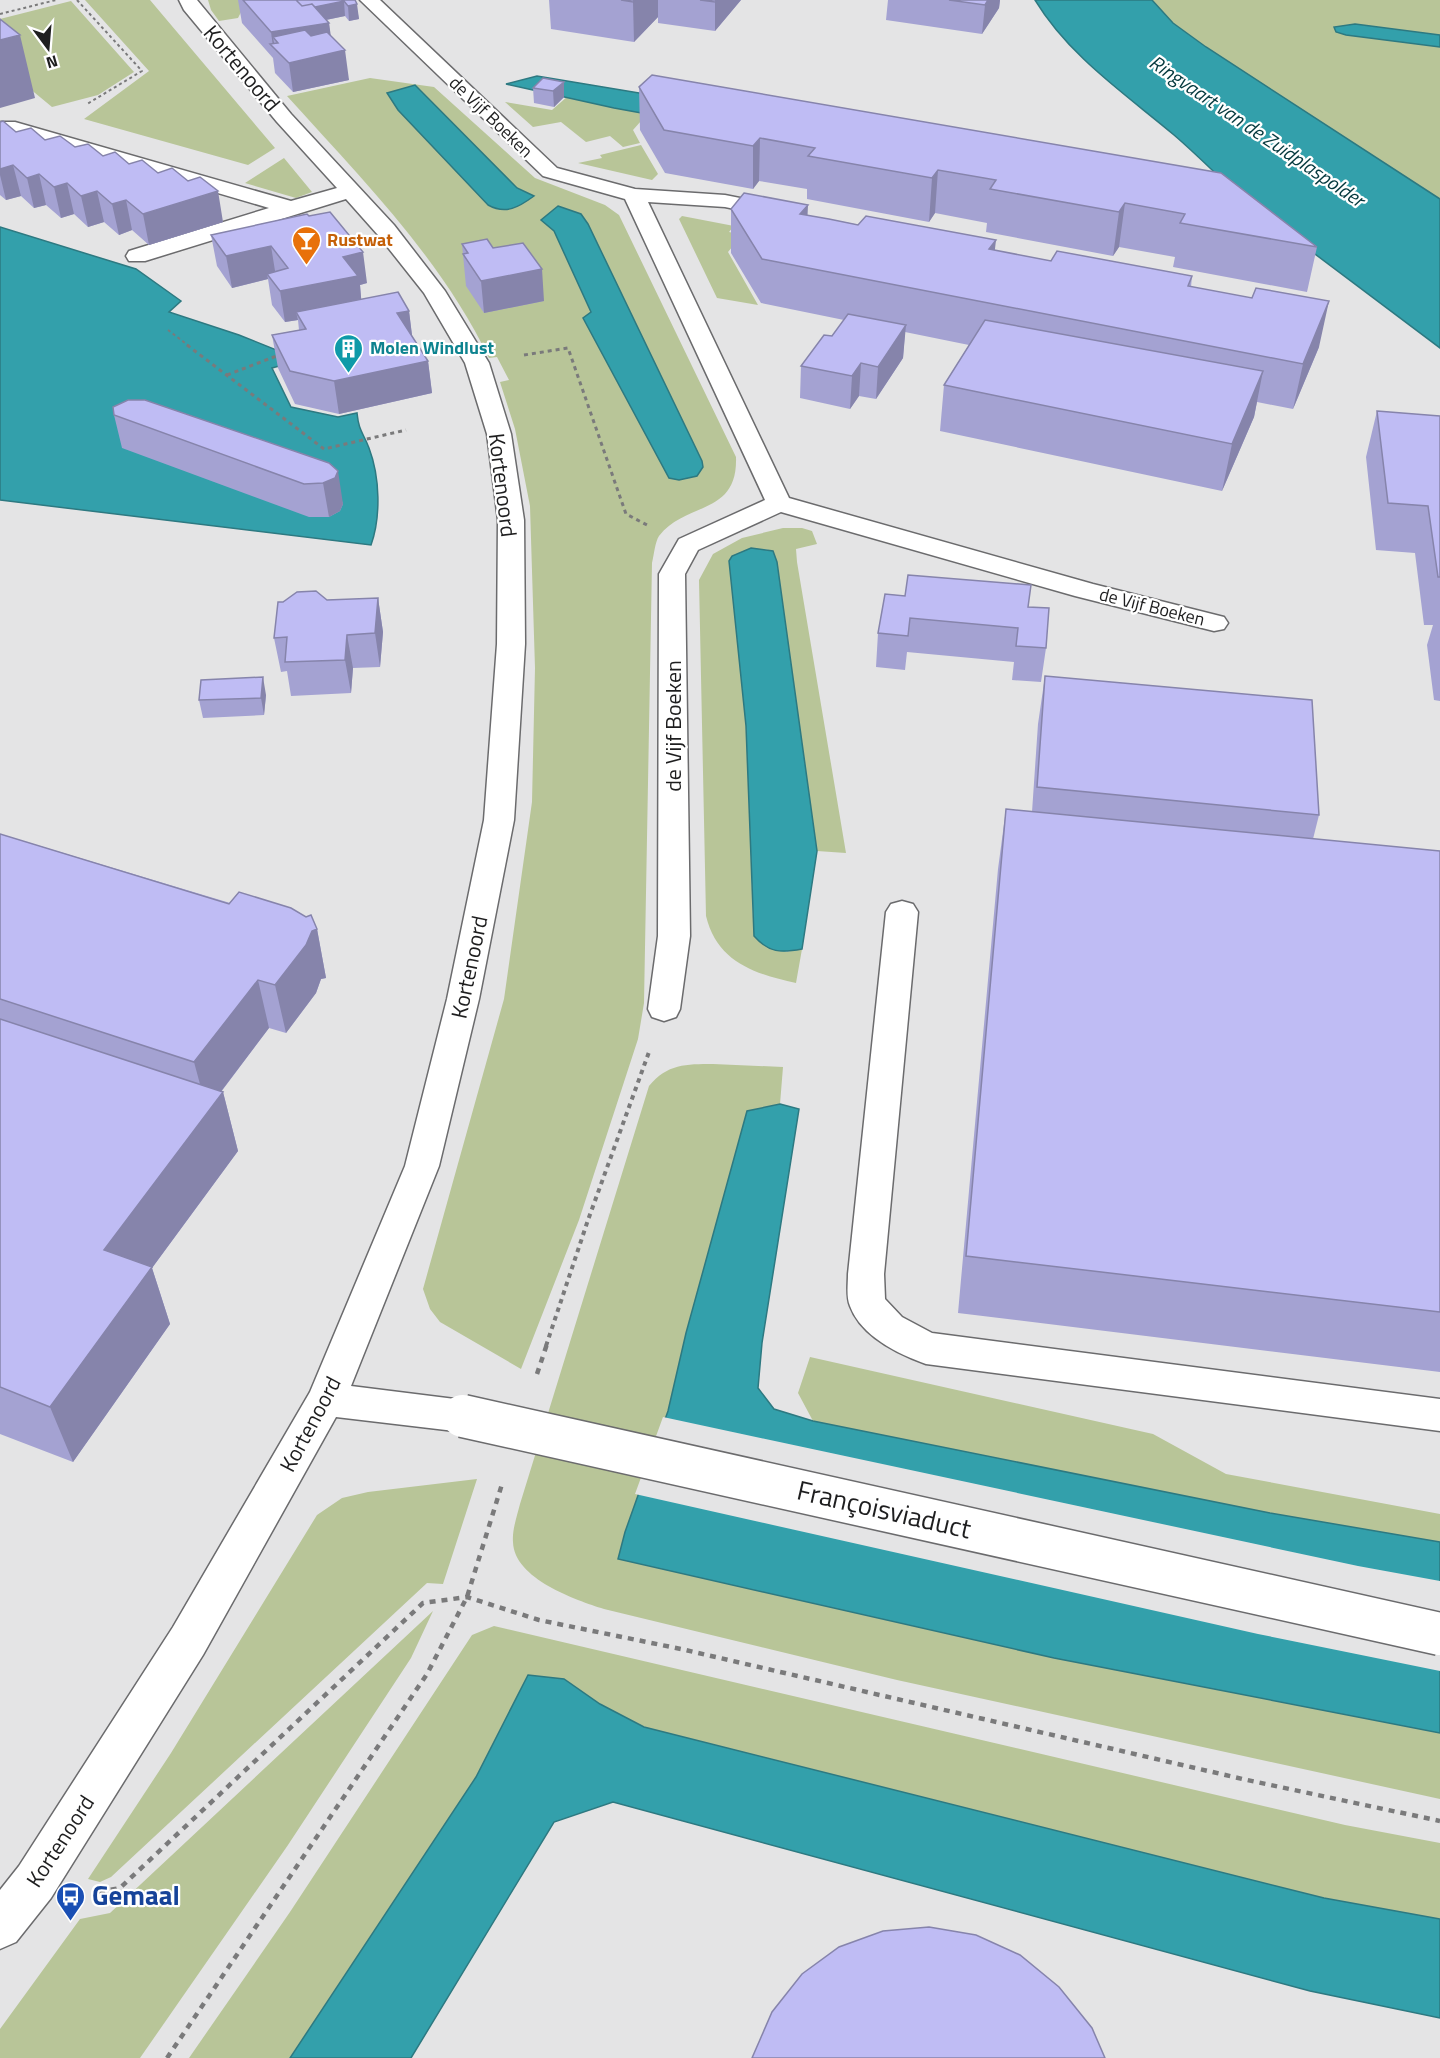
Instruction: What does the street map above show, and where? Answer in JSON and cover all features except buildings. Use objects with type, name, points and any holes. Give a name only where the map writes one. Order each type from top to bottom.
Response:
[{"type":"street","name":"Kortenoord","points":[[0,1926],[35,1882],[188,1641],[326,1399],[422,1166],[457,1021],[499,820],[511,644],[512,520],[499,434],[477,363],[434,291],[386,230],[284,118],[190,6],[188,0]]},
{"type":"street","name":"de Vijf Boeken","points":[[369,0],[550,172],[634,195],[725,201],[794,215]]},
{"type":"street","points":[[8,126],[291,208]]},
{"type":"street","points":[[137,256],[350,191]]},
{"type":"street","points":[[634,195],[779,503],[688,545]]},
{"type":"street","name":"de Vijf Boeken","points":[[779,503],[1084,590],[1214,623]]},
{"type":"street","name":"de Vijf Boeken","points":[[664,1009],[674,936],[672,574],[688,545]]},
{"type":"street","points":[[902,912],[866,1274],[867,1304],[889,1328],[926,1348],[1440,1415]]},
{"type":"street","name":"Françoisviaduct","points":[[326,1399],[463,1416],[1440,1634]]},
{"type":"path","points":[[0,15],[56,0]]},
{"type":"path","points":[[37,134],[142,71],[77,0]]},
{"type":"path","points":[[168,330],[324,450],[406,430]]},
{"type":"path","points":[[568,348],[626,514],[688,545]]},
{"type":"path","points":[[227,375],[288,352]]},
{"type":"path","points":[[536,1380],[588,1220],[664,1009]]},
{"type":"path","points":[[167,2058],[427,1674],[466,1597],[507,1471]]},
{"type":"path","points":[[35,1882],[81,1894],[120,1888],[423,1603],[466,1597],[539,1620],[681,1649],[1213,1772],[1440,1821]]},
{"type":"green space","points":[[85,0],[150,0],[275,148],[248,165],[84,119],[149,71]]},
{"type":"green space","points":[[208,0],[264,0],[245,4],[238,18],[219,21],[211,10]]},
{"type":"green space","points":[[1152,0],[1440,0],[1440,35],[1355,24],[1346,35],[1440,47],[1440,199],[1206,47],[1173,23]]},
{"type":"green space","points":[[71,1],[134,72],[98,95],[52,107],[0,64],[0,19]]},
{"type":"green space","points":[[370,78],[434,87],[535,178],[605,205],[619,215],[736,457],[734,476],[729,489],[720,499],[670,525],[659,536],[656,545],[652,563],[644,1003],[638,1039],[579,1220],[521,1369],[440,1322],[430,1309],[423,1289],[504,999],[532,802],[535,668],[530,506],[515,429],[500,382],[509,380],[497,357],[489,358],[469,321],[423,252],[371,188],[287,96]],"holes":[[[415,85],[517,188],[533,196],[488,205]],[[554,231],[689,479],[583,319],[591,312]]]},
{"type":"green space","points":[[568,96],[655,115],[641,121],[633,130],[640,143],[623,147],[610,136],[586,142],[561,122],[533,127],[505,102],[552,110]]},
{"type":"green space","points":[[641,145],[658,174],[652,180],[578,163],[602,158],[600,155]]},
{"type":"green space","points":[[284,158],[312,192],[296,198],[245,183]]},
{"type":"green space","points":[[682,216],[734,226],[729,232],[742,235],[728,252],[758,305],[717,298],[679,219]]},
{"type":"green space","points":[[783,528],[802,528],[812,531],[817,544],[796,549],[797,562],[846,853],[817,851],[777,562],[773,551],[755,550],[729,561],[746,726],[753,916],[786,952],[802,949],[796,983],[752,970],[728,955],[711,932],[706,916],[699,580],[713,554],[742,538]]},
{"type":"green space","points":[[694,1064],[783,1067],[780,1104],[747,1111],[668,1411],[625,1532],[618,1559],[1054,1658],[1440,1733],[1440,1799],[897,1680],[604,1609],[563,1594],[535,1577],[524,1567],[516,1555],[513,1542],[516,1518],[649,1086],[670,1069]]},
{"type":"green space","points":[[810,1357],[1153,1434],[1226,1474],[1440,1514],[1440,1542],[1270,1513],[813,1421],[798,1393]]},
{"type":"green space","points":[[477,1479],[443,1584],[427,1583],[111,1877],[100,1882],[88,1879],[171,1753],[317,1515],[342,1498],[368,1492]]},
{"type":"green space","points":[[433,1611],[411,1658],[288,1845],[140,2058],[0,2058],[0,2029],[80,1919],[110,1913]]},
{"type":"green space","points":[[494,1626],[1345,1825],[1440,1843],[1440,1919],[1324,1898],[644,1727],[600,1704],[564,1679],[528,1675],[476,1777],[290,2058],[189,2058],[290,1912],[472,1635]]},
{"type":"water","name":"Ringvaart van de Zuidplaspolder","points":[[1035,0],[1152,0],[1173,23],[1206,47],[1440,199],[1440,348],[1283,230],[614,108],[506,84],[537,76],[1235,192],[1182,142],[1098,73],[1064,39]]},
{"type":"water","points":[[1355,24],[1440,35],[1440,47],[1346,35],[1336,32],[1334,27]]},
{"type":"water","points":[[415,85],[517,188],[534,196],[507,209],[488,205],[398,110],[387,93]]},
{"type":"water","points":[[558,206],[581,214],[588,224],[702,461],[703,467],[697,476],[679,480],[669,478],[583,318],[591,312],[554,231],[541,220]]},
{"type":"water","points":[[0,227],[136,269],[181,301],[169,312],[239,335],[284,353],[290,363],[272,368],[291,407],[338,417],[357,413],[360,428],[373,459],[377,484],[378,510],[371,545],[0,500]]},
{"type":"water","points":[[751,548],[773,551],[777,562],[817,851],[802,949],[788,951],[770,949],[754,936],[746,726],[729,561],[732,556]]},
{"type":"water","points":[[780,1104],[799,1109],[762,1343],[758,1388],[774,1409],[813,1421],[1270,1513],[1440,1542],[1440,1733],[1054,1658],[618,1559],[625,1532],[668,1411],[686,1333],[747,1111]]},
{"type":"water","points":[[528,1675],[564,1679],[600,1704],[644,1727],[1324,1898],[1440,1919],[1440,2018],[1310,1991],[613,1802],[554,1822],[411,2058],[290,2058],[476,1777]]},
{"type":"pier","points":[[663,1417],[1358,1566],[1440,1581],[1440,1671],[1258,1634],[635,1494]]},
{"type":"place","name":"Rustwat","points":[[306,266]]},
{"type":"place","name":"Molen Windlust","points":[[349,374]]},
{"type":"place","name":"Gemaal","points":[[71,1922]]}]
